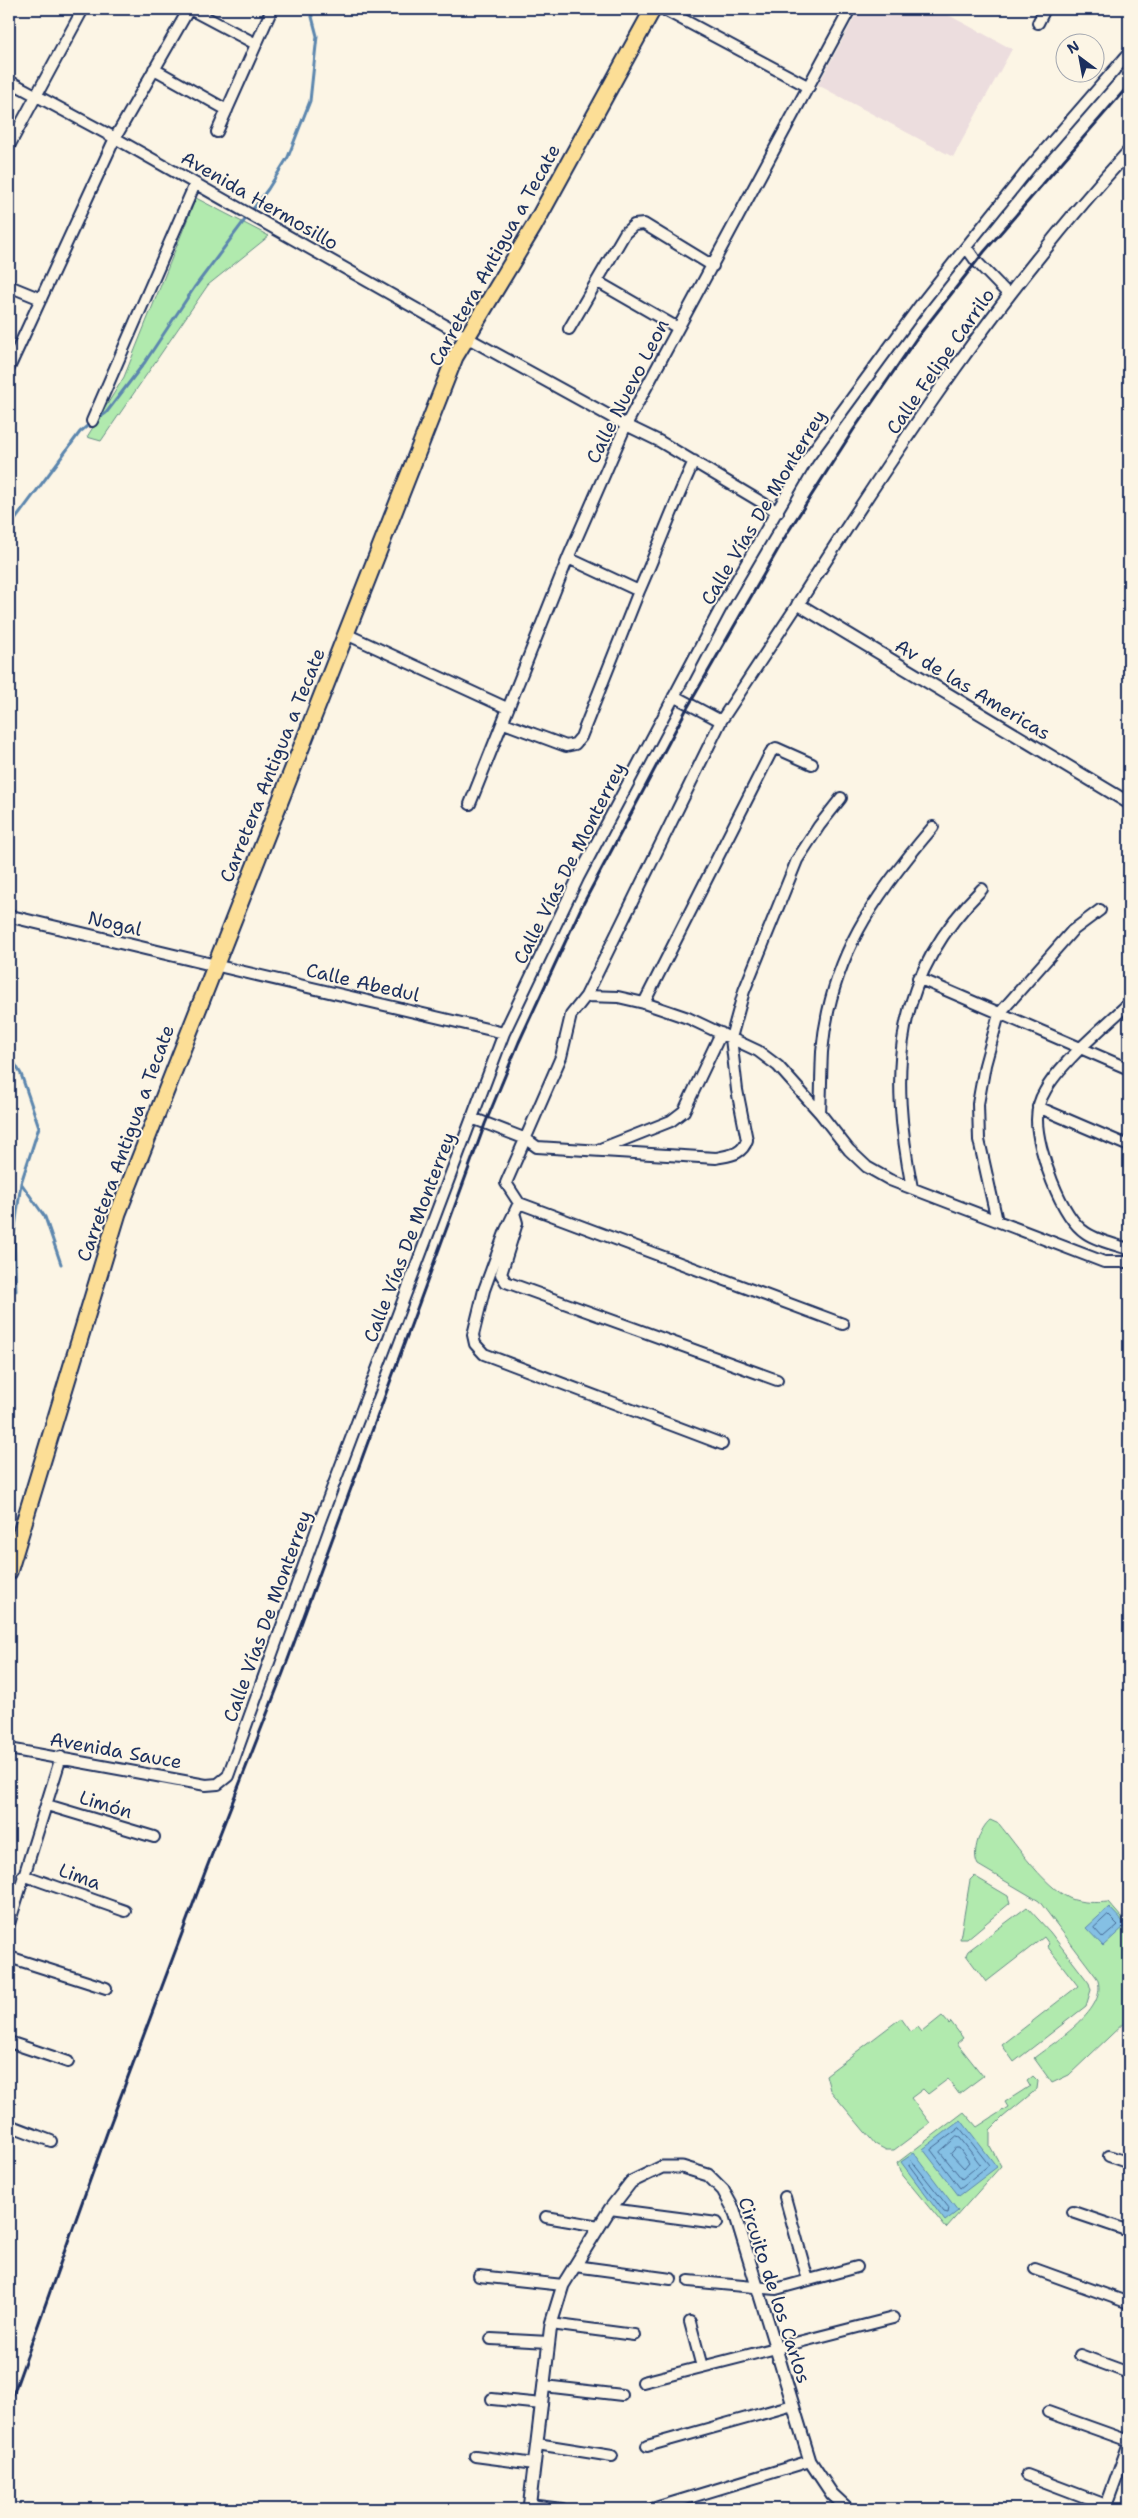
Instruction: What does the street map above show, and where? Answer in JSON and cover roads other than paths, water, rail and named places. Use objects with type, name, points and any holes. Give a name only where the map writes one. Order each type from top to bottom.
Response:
[{"type":"main road","name":"Carretera Antigua a Tecate","points":[[9,1572],[115,1220],[455,357],[534,226],[653,9]]},
{"type":"street","points":[[9,146],[83,9]]},
{"type":"street","points":[[9,368],[115,138],[189,9],[256,44]]},
{"type":"street","points":[[218,132],[272,9]]},
{"type":"street","points":[[664,9],[809,87]]},
{"type":"street","name":"Calle Nuevo Leon","points":[[470,804],[504,723],[507,708],[568,558],[626,425],[850,9]]},
{"type":"street","points":[[1038,23],[1045,9]]},
{"type":"street","name":"Calle Vías De Monterrey","points":[[218,1784],[228,1776],[318,1526],[504,1033],[578,878],[725,600],[808,458],[966,247],[1031,166],[1129,54]]},
{"type":"street","points":[[154,68],[227,110]]},
{"type":"street","name":"Avenida Hermosillo","points":[[9,81],[115,138],[626,425],[659,441],[778,512]]},
{"type":"street","name":"Calle Felipe Carrilo","points":[[798,604],[855,515],[1008,294],[1129,151]]},
{"type":"street","points":[[92,421],[195,184]]},
{"type":"street","points":[[569,329],[625,233],[634,225],[644,224],[713,266]]},
{"type":"street","points":[[966,247],[976,261],[1008,294]]},
{"type":"street","points":[[598,282],[678,328]]},
{"type":"street","points":[[9,286],[41,299]]},
{"type":"street","points":[[504,723],[566,746],[574,744],[581,737],[662,538],[670,513],[694,461]]},
{"type":"street","points":[[568,558],[639,591]]},
{"type":"street","points":[[798,604],[721,721],[586,996],[571,1015],[561,1057],[506,1183],[520,1202],[843,1324]]},
{"type":"street","name":"Av de las Americas","points":[[798,604],[1129,803]]},
{"type":"street","points":[[346,634],[507,708]]},
{"type":"street","points":[[674,696],[721,721]]},
{"type":"street","points":[[644,1003],[771,752],[776,748],[812,764]]},
{"type":"street","points":[[594,1151],[671,1121],[684,1111],[726,1035],[797,860],[819,826],[841,798]]},
{"type":"street","points":[[820,1113],[822,1050],[836,982],[849,946],[869,909],[893,874],[933,827]]},
{"type":"street","points":[[912,1188],[901,1122],[902,1045],[908,1012],[918,978],[942,935],[957,914],[982,889]]},
{"type":"street","points":[[997,1221],[978,1140],[978,1104],[985,1065],[999,1014],[1072,931],[1100,910]]},
{"type":"street","name":"Nogal","points":[[9,916],[214,965]]},
{"type":"street","name":"Calle Abedul","points":[[214,965],[504,1033]]},
{"type":"street","points":[[918,978],[1080,1050],[1129,1069]]},
{"type":"street","points":[[586,996],[618,997],[644,1003],[688,1018],[758,1051],[778,1066],[820,1113],[849,1150],[867,1167],[890,1180],[1104,1262],[1129,1262]]},
{"type":"street","points":[[1129,1003],[1080,1050],[1045,1090],[1038,1107],[1036,1121],[1053,1186],[1066,1210],[1086,1233],[1129,1248]]},
{"type":"street","points":[[472,1118],[526,1139],[537,1147],[716,1158],[736,1154],[744,1148],[747,1140],[726,1035]]},
{"type":"street","points":[[1038,1107],[1129,1146]]},
{"type":"street","points":[[520,1202],[506,1230],[484,1290],[473,1335],[475,1344],[484,1354],[722,1444]]},
{"type":"street","points":[[515,1215],[517,1223],[501,1274],[506,1282],[777,1380]]},
{"type":"street","name":"Avenida Sauce","points":[[9,1749],[206,1785],[218,1784]]},
{"type":"street","points":[[9,1924],[61,1757]]},
{"type":"street","name":"Limón","points":[[47,1805],[154,1836]]},
{"type":"street","name":"Lima","points":[[23,1874],[125,1911]]},
{"type":"street","points":[[9,1957],[106,1988]]},
{"type":"street","points":[[9,2042],[68,2062]]},
{"type":"street","points":[[9,2126],[51,2141]]},
{"type":"street","points":[[1109,2156],[1129,2162]]},
{"type":"street","name":"Circuito de los Carlos","points":[[529,2507],[551,2324],[563,2285],[610,2209],[631,2182],[662,2167],[682,2167],[708,2175],[723,2190],[734,2210],[810,2462],[832,2494],[848,2509]]},
{"type":"street","points":[[785,2197],[808,2280]]},
{"type":"street","points":[[610,2209],[717,2223]]},
{"type":"street","points":[[1073,2212],[1129,2231]]},
{"type":"street","points":[[546,2217],[599,2226]]},
{"type":"street","points":[[575,2266],[672,2279]]},
{"type":"street","points":[[689,2281],[776,2289],[857,2267]]},
{"type":"street","points":[[1035,2269],[1129,2303]]},
{"type":"street","points":[[479,2276],[563,2285]]},
{"type":"street","points":[[643,2382],[893,2318]]},
{"type":"street","points":[[690,2322],[702,2367]]},
{"type":"street","points":[[551,2324],[634,2336]]},
{"type":"street","points":[[491,2339],[549,2342]]},
{"type":"street","points":[[1080,2355],[1129,2372]]},
{"type":"street","points":[[544,2386],[622,2395]]},
{"type":"street","points":[[492,2399],[542,2404]]},
{"type":"street","points":[[647,2446],[793,2405]]},
{"type":"street","points":[[1027,2475],[1105,2507],[1129,2442],[1048,2412]]},
{"type":"street","points":[[537,2444],[612,2456]]},
{"type":"street","points":[[475,2456],[534,2464]]},
{"type":"street","points":[[652,2509],[810,2462]]},
{"type":"street","points":[[529,2507],[562,2509]]},
{"type":"water","points":[[1109,1907],[1126,1925],[1103,1946],[1086,1928]]},
{"type":"water","points":[[961,2120],[997,2167],[959,2196],[923,2149]]},
{"type":"water","points":[[914,2153],[958,2211],[945,2221],[901,2162]]},
{"type":"waterway","points":[[96,420],[106,413],[145,362],[194,288],[268,189],[288,157],[310,101],[317,36],[310,9]]},
{"type":"waterway","points":[[9,528],[80,432],[91,423]]},
{"type":"waterway","points":[[9,1054],[21,1074],[39,1127],[21,1183],[14,1235],[16,1291]]},
{"type":"waterway","points":[[21,1183],[45,1217],[61,1264]]},
{"type":"railway","points":[[9,2406],[108,2130],[207,1867],[283,1673],[485,1124],[519,1042],[581,908],[685,712],[788,532],[854,429],[916,339],[984,252],[1129,85]]}]
